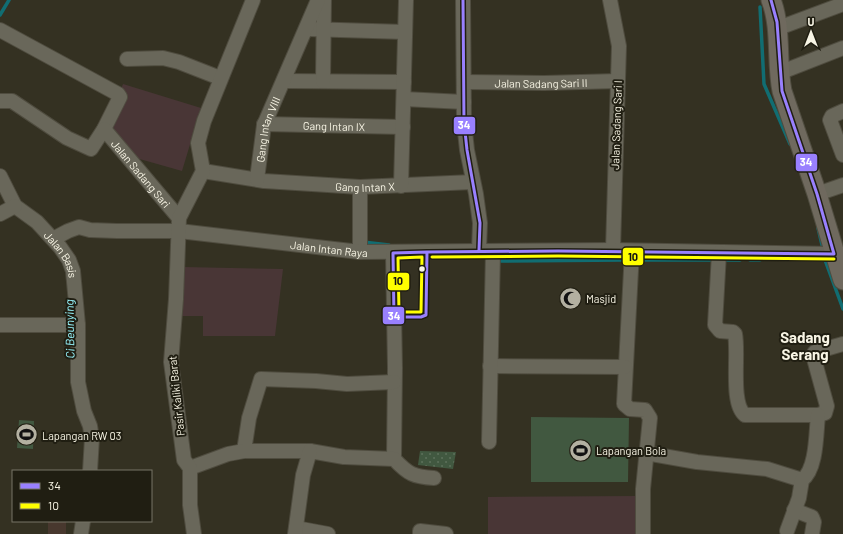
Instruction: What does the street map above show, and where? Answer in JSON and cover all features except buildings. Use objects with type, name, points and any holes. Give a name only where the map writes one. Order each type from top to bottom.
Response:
[{"type":"main road","points":[[771,0],[781,27],[779,73],[782,91],[817,194],[843,280]]},
{"type":"street","points":[[179,224],[203,171],[198,143],[204,121],[220,78],[253,0]]},
{"type":"street","name":"Gang Intan VIII","points":[[257,179],[264,124],[307,30],[318,0]]},
{"type":"street","points":[[323,81],[324,0]]},
{"type":"street","points":[[401,186],[406,0]]},
{"type":"street","points":[[463,0],[466,150],[486,250],[490,366],[489,442]]},
{"type":"street","name":"Jalan Sadang Sari I","points":[[610,0],[619,46],[613,250]]},
{"type":"street","points":[[778,0],[781,27],[843,4]]},
{"type":"street","points":[[0,30],[118,94],[120,97],[92,149],[89,149],[67,138],[12,101],[0,101]]},
{"type":"street","points":[[307,30],[405,32]]},
{"type":"street","points":[[779,73],[843,48]]},
{"type":"street","points":[[127,59],[163,58],[179,62],[220,78]]},
{"type":"street","points":[[284,81],[404,82]]},
{"type":"street","name":"Jalan Sadang Sari II","points":[[464,82],[544,83],[618,81]]},
{"type":"street","points":[[404,99],[464,102]]},
{"type":"street","points":[[843,111],[832,116],[830,120],[843,155]]},
{"type":"street","name":"Gang Intan IX","points":[[264,124],[403,127]]},
{"type":"street","name":"Jalan Sadang Sari","points":[[104,129],[179,224]]},
{"type":"street","name":"Gang Intan X","points":[[203,171],[257,179],[360,187],[473,182]]},
{"type":"street","name":"Jalan Basis","points":[[0,176],[15,206],[37,222],[69,260],[73,271],[78,325],[78,382],[92,438],[90,470]]},
{"type":"street","points":[[817,194],[843,185]]},
{"type":"street","points":[[360,187],[360,252]]},
{"type":"street","points":[[0,214],[15,206]]},
{"type":"street","name":"Jalan Intan Raya","points":[[52,239],[79,227],[90,230],[110,231],[179,224],[360,252],[393,253],[486,250],[613,250],[834,254]]},
{"type":"street","name":"Pasir Kaliki Barat","points":[[179,224],[171,362],[184,460],[190,468],[190,505],[194,534]]},
{"type":"street","points":[[632,251],[624,404],[630,409],[645,410],[649,414],[650,418],[642,489],[643,534]]},
{"type":"street","points":[[393,253],[394,459],[406,472],[420,477],[434,478]]},
{"type":"street","points":[[719,253],[715,325],[720,331],[733,332],[734,334],[737,398],[739,408],[745,415],[818,415],[825,413],[827,406],[813,355],[815,352],[843,344]]},
{"type":"street","points":[[0,325],[78,325]]},
{"type":"street","points":[[490,366],[625,367]]},
{"type":"street","points":[[244,451],[249,418],[262,379],[316,380],[347,384],[394,382]]},
{"type":"street","points":[[787,531],[799,498],[802,480],[808,476],[814,457],[818,415]]},
{"type":"street","points":[[190,468],[228,454],[244,451],[310,451],[344,457],[394,459]]},
{"type":"street","points":[[310,451],[303,474],[296,531],[328,534]]},
{"type":"street","points":[[646,453],[697,462],[768,470],[802,480]]},
{"type":"street","points":[[794,510],[812,517],[814,522],[812,534]]},
{"type":"street","points":[[81,534],[83,522]]},
{"type":"street","points":[[420,534],[420,531],[446,534]]},
{"type":"shaded area","points":[[123,84],[201,108],[182,171],[129,156],[104,132]]},
{"type":"shaded area","points":[[183,267],[283,269],[275,336],[203,336],[203,316],[182,316]]},
{"type":"shaded area","points":[[638,496],[639,534],[488,534],[488,497]]},
{"type":"shaded area","points":[[48,522],[66,522],[66,534],[48,534]]},
{"type":"green space","name":"Lapangan Bola","points":[[531,417],[629,418],[628,482],[531,482]]},
{"type":"green space","name":"Lapangan RW 03","points":[[19,420],[34,421],[33,449],[17,448]]},
{"type":"green space","points":[[420,451],[456,452],[453,469],[418,465]]},
{"type":"waterway","points":[[0,15],[9,0]]},
{"type":"waterway","points":[[760,7],[764,84],[790,144]]},
{"type":"waterway","points":[[818,228],[823,249],[821,249]]},
{"type":"waterway","points":[[363,242],[389,245]]},
{"type":"waterway","points":[[501,261],[624,260]]},
{"type":"waterway","points":[[637,260],[713,260]]},
{"type":"waterway","points":[[722,260],[740,260]]},
{"type":"waterway","points":[[750,260],[760,260]]},
{"type":"waterway","points":[[823,260],[825,260],[843,309]]},
{"type":"transit line","name":"34","points":[[463,0],[464,122],[467,150],[480,223],[479,250]]},
{"type":"transit line","name":"34","points":[[427,252],[558,251],[834,254],[817,194],[782,91],[777,22],[771,0]]},
{"type":"transit line","name":"34","points":[[427,252],[426,315],[421,317],[394,317],[393,253],[427,252]]},
{"type":"transit line","name":"10","points":[[432,257],[558,256],[834,259]]},
{"type":"transit line","name":"10","points":[[422,257],[421,312],[399,312],[398,258],[422,257]]},
{"type":"place","name":"Masjid","points":[[571,298]]},
{"type":"place","name":"Lapangan RW 03","points":[[26,435]]},
{"type":"place","name":"Lapangan Bola","points":[[580,450]]},
{"type":"district","name":"Sadang Serang","points":[[805,346]]},
{"type":"water label","name":"Ci Beunying","points":[[69,329]]}]
